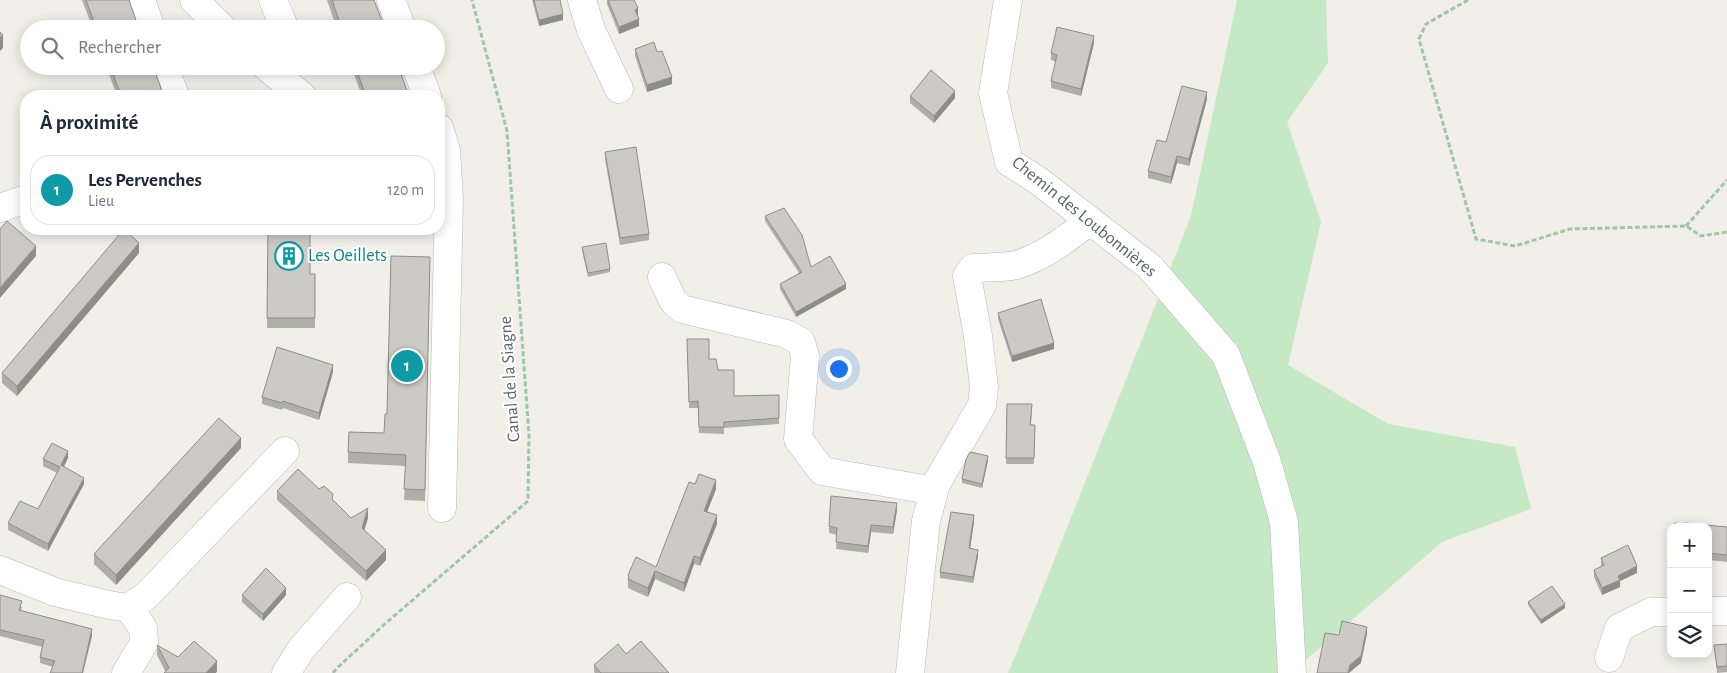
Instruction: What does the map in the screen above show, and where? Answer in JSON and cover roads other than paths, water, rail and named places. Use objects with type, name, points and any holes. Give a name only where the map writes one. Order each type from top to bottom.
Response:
[{"type":"street","points":[[141,0],[148,20]]},
{"type":"street","points":[[194,0],[214,20]]},
{"type":"street","points":[[273,0],[281,20]]},
{"type":"street","points":[[391,0],[399,20]]},
{"type":"street","points":[[582,0],[591,30],[619,89]]},
{"type":"street","name":"Chemin des Loubonnières","points":[[1008,0],[993,93],[1009,162],[1036,179],[1150,267],[1226,355],[1267,462],[1284,522],[1292,673]]},
{"type":"street","points":[[167,75],[173,90]]},
{"type":"street","points":[[282,75],[298,84]]},
{"type":"street","points":[[419,75],[425,90]]},
{"type":"street","points":[[445,147],[448,174],[445,190]]},
{"type":"street","points":[[0,208],[20,201]]},
{"type":"street","points":[[910,673],[926,521],[934,490],[982,404],[984,387],[967,276],[973,268],[1014,265],[1029,260],[1060,244],[1090,221]]},
{"type":"street","points":[[437,235],[442,508]]},
{"type":"street","points":[[662,277],[673,301],[682,309],[787,334],[801,342],[805,356],[798,439],[822,471],[934,490]]},
{"type":"street","points":[[0,570],[55,592],[129,608],[146,596],[285,451]]},
{"type":"street","points":[[286,673],[302,648],[347,597]]},
{"type":"street","points":[[126,673],[144,643],[143,628],[129,608]]},
{"type":"street","points":[[1712,611],[1727,611]]},
{"type":"street","points":[[1609,658],[1619,628],[1650,612],[1667,612]]},
{"type":"place","name":"Les Oeillets","points":[[289,256]]},
{"type":"place","name":"Les Pervenches","points":[[407,366]]}]
